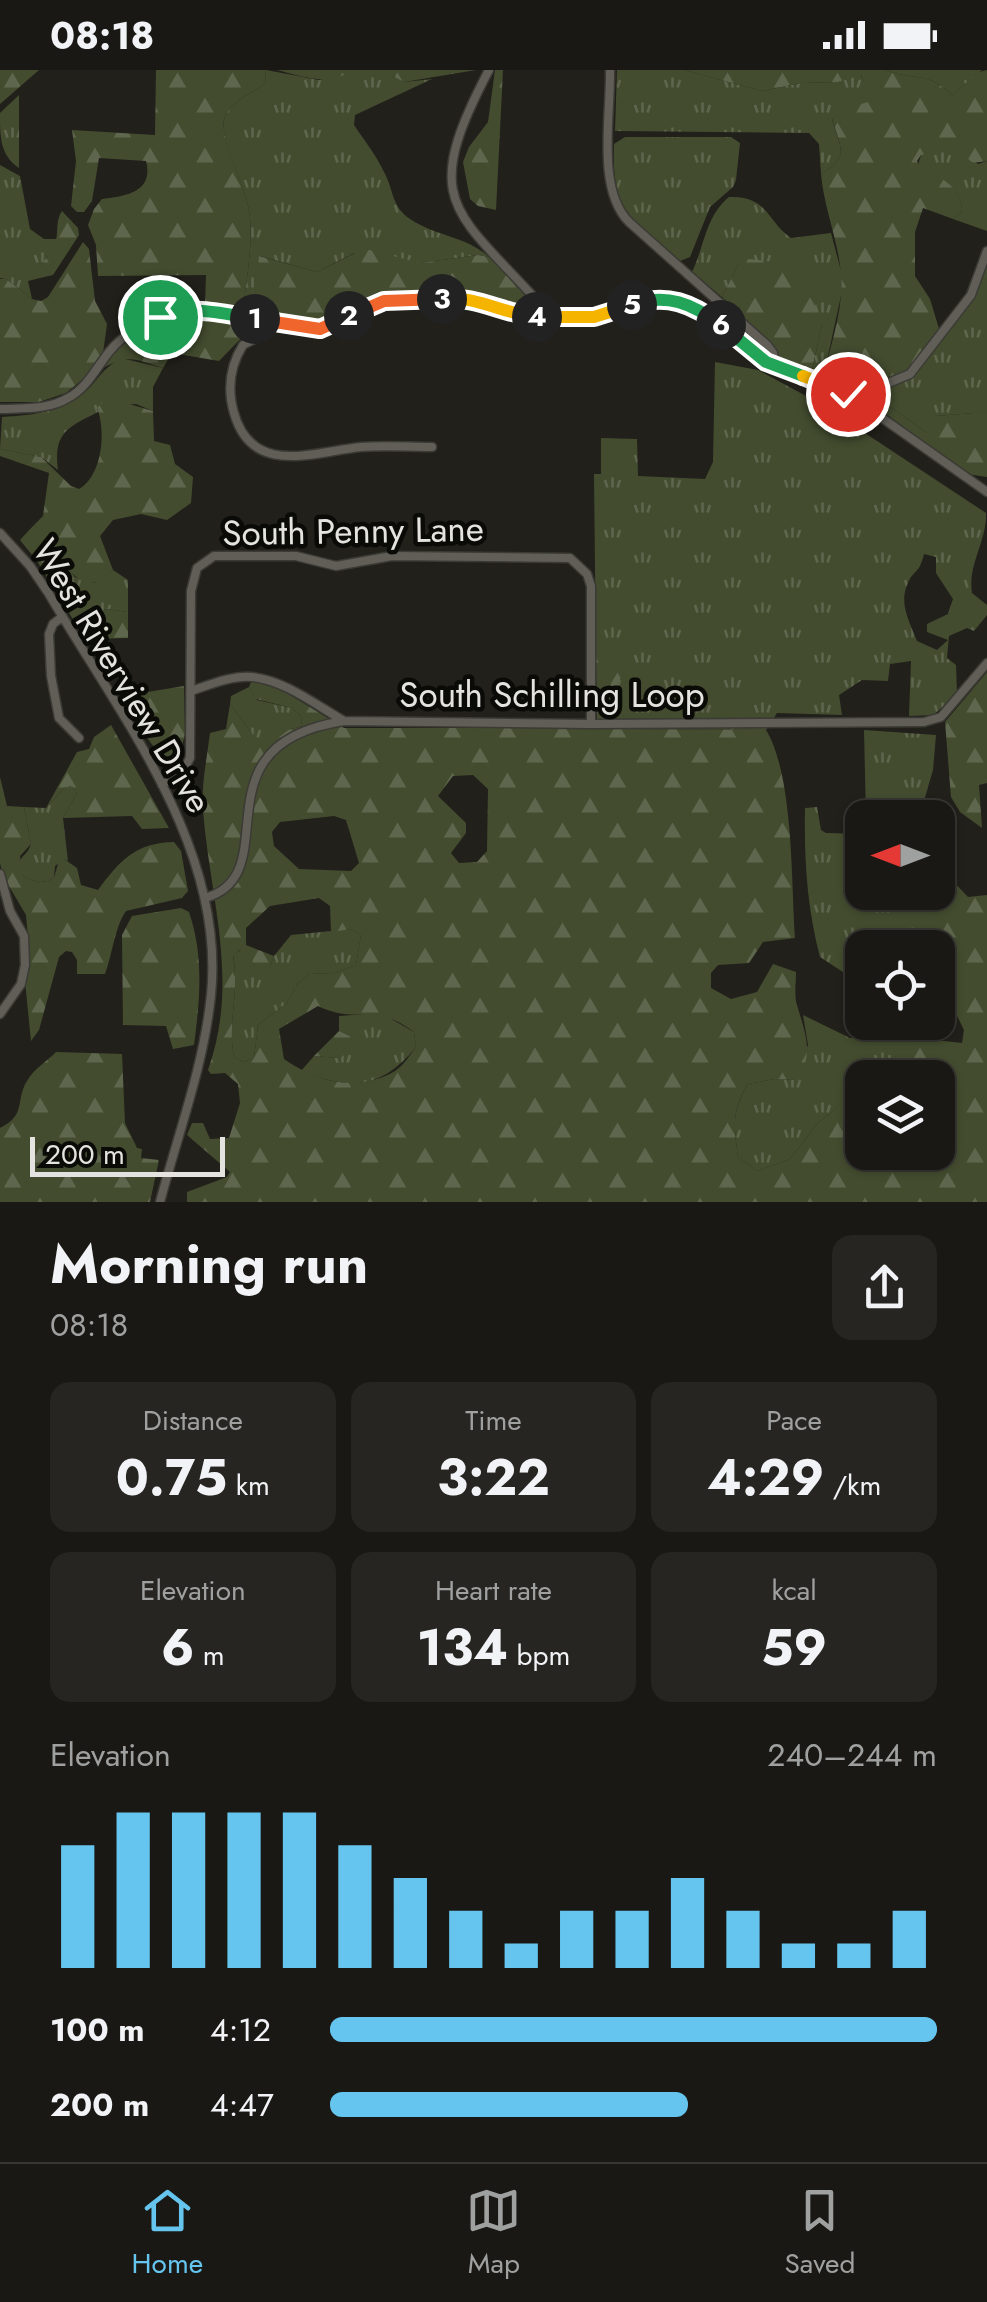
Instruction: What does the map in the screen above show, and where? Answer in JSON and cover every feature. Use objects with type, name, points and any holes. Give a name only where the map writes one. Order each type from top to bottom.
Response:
[{"type":"street","points":[[488,70],[468,108],[451,156],[454,204],[481,240],[543,306],[545,317]]},
{"type":"street","points":[[610,70],[609,180],[615,204],[629,222],[767,345],[774,353],[775,366]]},
{"type":"street","points":[[829,385],[886,384],[910,374],[971,295],[987,251]]},
{"type":"street","points":[[0,410],[41,407],[70,398],[90,379],[116,343],[172,312],[202,310],[320,329],[372,303],[463,297],[512,313],[594,317],[650,298],[662,298],[696,308],[775,366],[829,385],[864,404],[987,492]]},
{"type":"street","points":[[270,322],[262,335],[243,345],[231,373],[236,420],[251,444],[278,456],[309,456],[366,446],[432,448]]},
{"type":"street","name":"West Riverview Drive","points":[[0,532],[30,566],[162,785],[186,832],[205,898],[212,968],[208,1020],[160,1202]]},
{"type":"street","name":"South Penny Lane","points":[[162,785],[182,773],[190,758],[192,576],[196,568],[214,556],[296,556],[336,566],[392,556],[560,556],[579,564],[591,586],[591,724]]},
{"type":"street","points":[[62,616],[48,634],[51,676],[58,718],[79,738]]},
{"type":"street","name":"South Schilling Loop","points":[[205,898],[224,892],[237,878],[253,782],[266,758],[300,730],[344,721],[933,721],[957,701],[987,662]]},
{"type":"street","points":[[190,691],[238,677],[252,677],[279,685],[344,721]]},
{"type":"street","points":[[0,874],[10,911],[22,929],[24,950],[22,984],[0,1014]]},
{"type":"green space","points":[[0,70],[39,70],[0,104]]},
{"type":"green space","points":[[156,70],[266,70],[265,84],[235,104],[224,120],[250,222],[243,312],[205,306],[206,275],[98,276],[96,245],[88,225],[94,209],[102,199],[129,194],[142,186],[146,180],[146,161],[99,158],[92,201],[84,212],[71,206],[76,161],[72,130],[155,135]]},
{"type":"green space","points":[[266,70],[319,80],[352,70],[392,70],[392,76],[404,82],[432,79],[355,115],[354,125],[381,166],[404,214],[489,257],[420,263],[354,253],[317,272],[260,256],[253,314],[243,312],[250,222],[247,199],[226,140],[224,120],[235,104],[265,84]]},
{"type":"green space","points":[[277,70],[352,70],[352,71],[324,79]]},
{"type":"green space","points":[[392,70],[476,70],[404,82],[392,76]]},
{"type":"green space","points":[[495,70],[503,70],[496,210],[478,206],[470,199],[463,162],[488,122]]},
{"type":"green space","points":[[617,70],[684,70],[762,91],[801,83],[838,82],[860,74],[873,98],[872,102],[832,119],[840,157],[821,174],[819,144],[809,133],[615,131]]},
{"type":"green space","points":[[684,70],[886,70],[928,79],[952,95],[979,72],[987,70],[987,161],[973,163],[949,149],[921,155],[917,161],[954,189],[962,211],[953,219],[923,208],[915,232],[915,276],[930,299],[940,332],[905,372],[885,381],[823,379],[841,289],[840,263],[821,174],[840,156],[832,118],[838,110],[872,101],[861,75],[838,82],[801,83],[762,91]]},
{"type":"green space","points":[[886,70],[982,70],[952,95],[928,79]]},
{"type":"green space","points":[[19,95],[19,168],[5,151],[0,113]]},
{"type":"green space","points":[[625,137],[731,137],[740,143],[733,187],[710,207],[690,257],[680,261],[636,224],[620,201],[614,144]]},
{"type":"green space","points":[[957,148],[978,164],[987,161],[987,231],[953,219],[962,211],[958,195],[948,183],[918,165],[921,155]]},
{"type":"green space","points":[[0,165],[20,176],[30,229],[44,239],[57,239],[40,265],[40,278],[28,281],[32,299],[0,278]]},
{"type":"green space","points":[[729,197],[752,200],[791,238],[831,233],[842,291],[823,379],[811,374],[822,325],[739,263],[722,297],[692,272],[710,222]]},
{"type":"green space","points":[[62,211],[78,228],[79,235],[53,275],[40,278],[40,265],[55,244]]},
{"type":"green space","points":[[83,242],[89,249],[95,301],[107,324],[103,353],[66,393],[39,402],[0,402],[0,279],[5,278],[32,299],[41,301],[48,297]]},
{"type":"green space","points":[[370,250],[420,263],[489,257],[539,308],[540,314],[471,295],[434,293],[379,297],[321,323],[302,324],[253,314],[259,256],[317,272]]},
{"type":"green space","points":[[749,259],[791,264],[803,274],[822,325],[811,374],[780,361],[776,350],[722,297],[739,263]]},
{"type":"green space","points":[[987,261],[987,412],[935,416],[935,433],[927,433],[866,389],[886,389],[914,376],[974,295]]},
{"type":"green space","points":[[181,314],[254,325],[219,361],[172,353],[163,368],[127,359],[103,368],[137,334]]},
{"type":"green space","points":[[121,358],[163,368],[153,387],[153,411],[136,404],[97,408],[98,412],[71,427],[61,439],[58,470],[41,457],[0,449],[2,417],[62,406],[83,394]]},
{"type":"green space","points":[[715,362],[758,370],[821,404],[986,513],[971,583],[972,593],[987,605],[987,615],[974,631],[967,628],[949,636],[947,658],[956,665],[957,695],[933,715],[909,716],[911,661],[890,664],[888,681],[862,680],[839,695],[842,715],[777,713],[766,730],[632,729],[620,710],[616,693],[631,657],[596,657],[594,474],[601,474],[601,438],[637,439],[638,476],[705,479],[713,462]],"holes":[[[924,554],[936,557],[936,573],[953,599],[948,614],[927,624],[927,632],[948,640],[937,650],[917,641],[904,598]]]},
{"type":"green space","points":[[851,388],[866,389],[927,433],[935,432],[935,416],[987,412],[987,477],[967,474]]},
{"type":"green space","points":[[119,401],[153,411],[154,441],[170,445],[175,464],[193,477],[191,503],[167,520],[141,514],[113,520],[100,536],[113,570],[95,582],[85,582],[69,570],[34,525],[43,516],[49,473],[0,456],[0,449],[41,457],[79,489],[98,463],[101,428],[97,408],[103,402]]},
{"type":"green space","points":[[34,525],[75,577],[94,583],[113,570],[128,580],[128,612],[106,609],[93,618],[93,639],[85,639],[20,540]]},
{"type":"green space","points":[[106,609],[128,612],[128,638],[93,639],[93,618]]},
{"type":"green space","points":[[596,657],[632,657],[621,676],[617,701],[632,729],[766,730],[782,774],[786,802],[795,938],[763,942],[749,963],[718,965],[711,973],[711,988],[731,999],[757,992],[773,964],[796,972],[796,1001],[807,1054],[794,1080],[748,1084],[736,1111],[738,1157],[757,1171],[790,1159],[817,1124],[845,1104],[845,1170],[955,1170],[955,1060],[898,1060],[898,1040],[962,1043],[964,1030],[955,1012],[955,930],[932,930],[929,910],[955,910],[955,883],[968,897],[987,895],[987,1202],[187,1202],[187,1192],[227,1177],[230,1172],[187,1135],[192,1123],[203,1123],[210,1139],[229,1138],[240,1103],[238,1084],[225,1073],[211,1074],[208,1070],[222,1004],[220,940],[203,810],[210,733],[226,729],[230,704],[252,733],[268,746],[288,730],[302,726],[301,716],[292,708],[256,699],[249,687],[252,680],[277,687],[344,728],[597,728]],"holes":[[[473,775],[488,789],[487,851],[477,862],[459,863],[451,853],[466,833],[466,823],[438,796],[453,776]],[[334,816],[346,820],[359,863],[351,871],[299,869],[274,846],[272,832],[280,822]],[[319,898],[330,906],[331,932],[351,929],[361,935],[356,965],[332,974],[310,973],[297,984],[287,1003],[258,1025],[254,1058],[243,1062],[234,1057],[232,1044],[233,956],[240,950],[252,958],[254,968],[261,973],[269,969],[274,956],[246,945],[246,928],[270,906]],[[318,1006],[400,1023],[414,1032],[416,1047],[398,1069],[366,1082],[338,1082],[310,1074],[284,1059],[279,1029]]]},
{"type":"green space","points":[[987,672],[987,783],[979,785],[982,828],[960,812],[951,797],[945,722]]},
{"type":"green space","points":[[184,686],[185,734],[179,758],[168,766],[117,697]]},
{"type":"green space","points":[[249,687],[257,700],[292,708],[301,716],[302,726],[288,730],[268,747],[262,743],[230,704],[231,696]]},
{"type":"green space","points":[[111,725],[169,828],[142,829],[132,816],[63,818],[77,793],[72,786],[64,788],[46,808],[77,752],[89,749],[94,737]]},
{"type":"green space","points":[[864,730],[936,735],[933,770],[924,800],[866,800]]},
{"type":"green space","points":[[0,777],[7,806],[24,807],[31,844],[20,856],[23,876],[38,882],[50,880],[59,860],[64,859],[77,868],[81,885],[98,890],[139,849],[174,842],[181,851],[188,891],[182,898],[126,911],[105,974],[77,974],[77,960],[72,952],[66,951],[59,957],[39,1030],[31,1041],[25,981],[26,915],[3,876],[0,863]]},
{"type":"green space","points":[[72,786],[77,793],[63,818],[68,861],[64,859],[55,866],[54,878],[50,880],[38,882],[23,876],[20,864],[31,844],[24,807],[46,808],[64,788]]},
{"type":"green space","points":[[817,807],[821,830],[845,834],[845,910],[930,910],[933,930],[845,930],[845,973],[820,957],[809,901],[805,808]]},
{"type":"green space","points":[[181,908],[189,912],[194,929],[199,995],[194,1045],[173,1049],[166,1026],[123,1025],[122,935],[132,916]]},
{"type":"green space","points":[[351,929],[361,935],[356,965],[332,974],[310,973],[297,984],[287,1003],[258,1025],[254,1058],[243,1062],[234,1057],[233,955],[241,950],[253,958],[254,968],[269,969],[291,935]]},
{"type":"green space","points":[[381,1013],[414,1032],[416,1047],[390,1072],[350,1083],[301,1071],[314,1056],[340,1058],[350,1036],[339,1031],[339,1016]]},
{"type":"green space","points":[[803,1015],[845,1036],[845,1040],[898,1040],[898,1060],[845,1060],[845,1105],[817,1124],[790,1159],[757,1171],[738,1157],[735,1128],[739,1103],[748,1084],[794,1080],[808,1045]]},
{"type":"green space","points":[[339,1031],[350,1036],[351,1050],[340,1058],[314,1056]]},
{"type":"green space","points":[[56,1052],[122,1054],[125,1123],[137,1148],[142,1149],[141,1158],[159,1160],[150,1202],[0,1202],[0,1128],[14,1118],[30,1077]]},
{"type":"route","points":[[160,317],[202,310],[320,329],[384,301],[463,297],[523,316],[569,318],[594,317],[650,298],[662,298],[696,308],[766,362],[848,394]]}]
